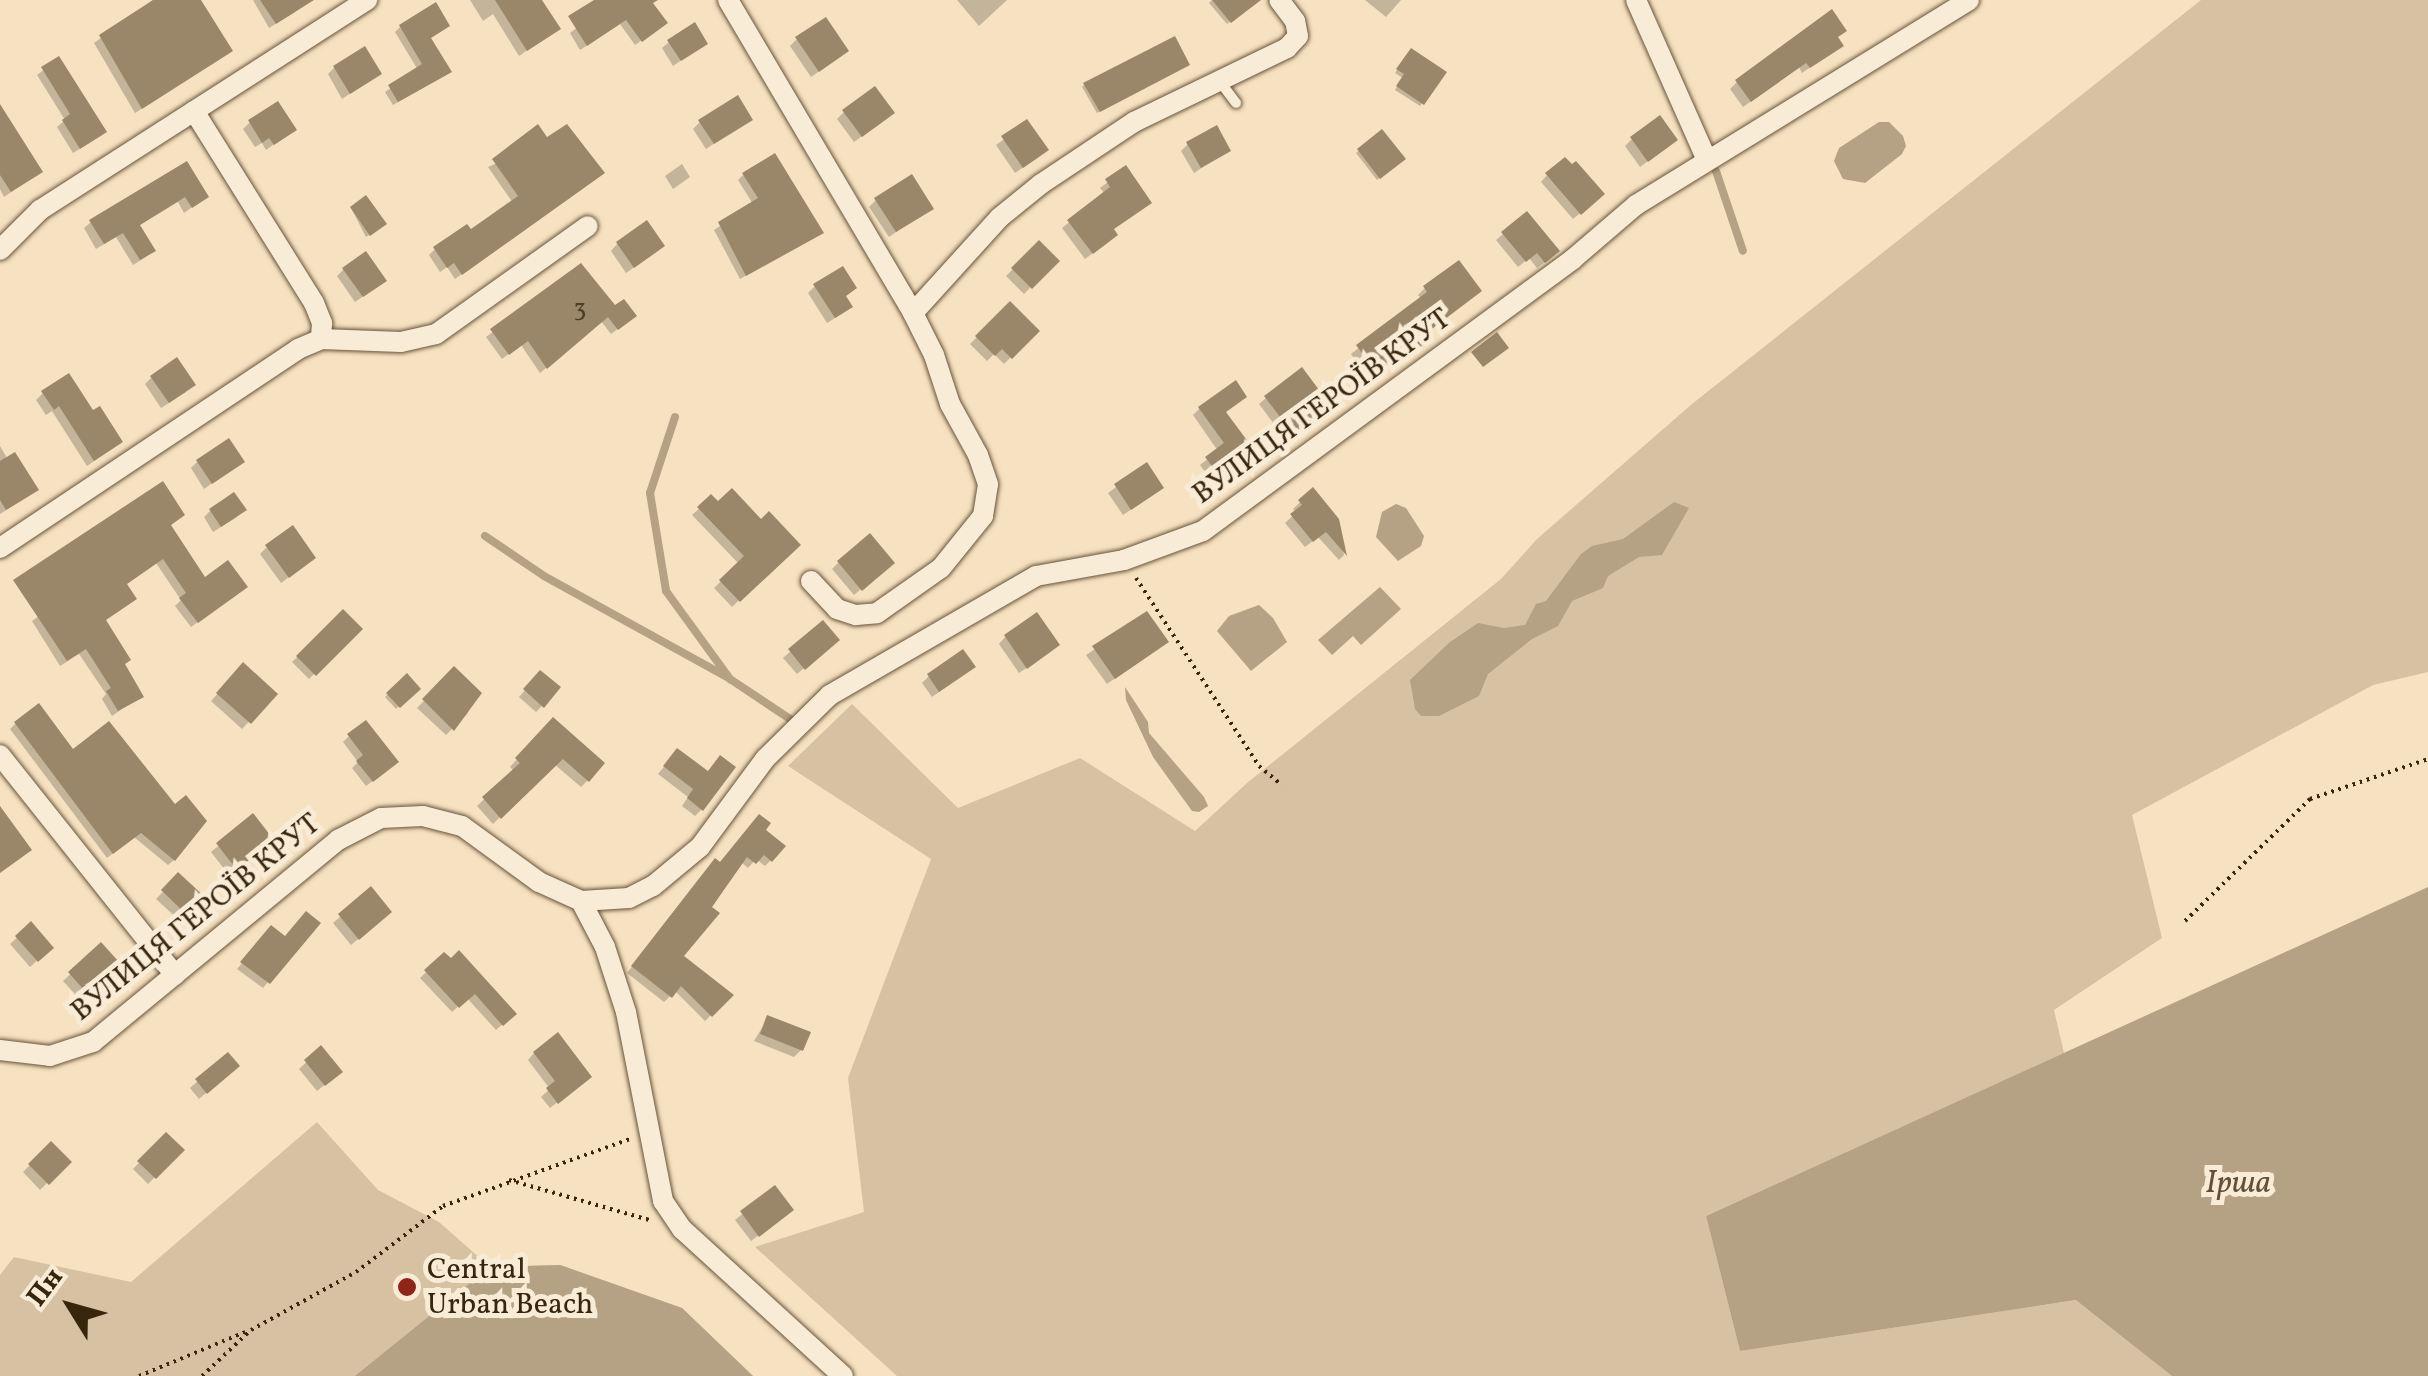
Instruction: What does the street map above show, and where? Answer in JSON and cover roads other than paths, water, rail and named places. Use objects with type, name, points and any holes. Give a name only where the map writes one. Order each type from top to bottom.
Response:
[{"type":"street","points":[[0,250],[40,210],[367,0]]},
{"type":"street","points":[[728,0],[913,314],[988,484],[984,516],[941,568],[877,613],[856,615],[837,609],[811,581]]},
{"type":"street","points":[[913,314],[1020,200],[1134,122],[1221,83],[1286,48],[1298,36],[1294,21],[1280,0]]},
{"type":"street","points":[[1636,0],[1708,160]]},
{"type":"street","name":"ВУЛИЦЯ ГЕРОЇВ КРУТ","points":[[0,1050],[38,1056],[80,1049],[338,840],[381,818],[424,816],[462,826],[539,882],[581,901],[629,898],[667,877],[700,846],[787,734],[830,695],[1036,576],[1124,560],[1166,547],[1226,517],[1573,259],[1636,205],[1969,0]]},
{"type":"street","points":[[194,111],[314,302],[322,323],[321,340]]},
{"type":"street","points":[[0,548],[298,349],[321,340],[401,342],[436,334],[588,226]]},
{"type":"street","points":[[0,756],[174,975]]},
{"type":"street","points":[[581,901],[604,947],[626,1012],[663,1201],[682,1230],[843,1376]]},
{"type":"lane","points":[[1221,83],[1236,104]]},
{"type":"water","points":[[1879,122],[1889,122],[1903,136],[1906,146],[1902,154],[1865,183],[1843,179],[1834,161],[1839,148]]},
{"type":"water","points":[[1674,502],[1689,508],[1662,555],[1639,557],[1608,576],[1603,588],[1572,601],[1558,626],[1532,639],[1488,674],[1479,696],[1439,716],[1421,716],[1415,709],[1410,680],[1450,642],[1478,623],[1504,628],[1525,625],[1536,604],[1546,601],[1581,554],[1592,546],[1623,539]]},
{"type":"water","points":[[1396,504],[1406,508],[1424,536],[1421,546],[1398,561],[1376,537],[1382,512]]},
{"type":"water","points":[[1380,587],[1401,609],[1361,645],[1353,636],[1332,655],[1318,640]]},
{"type":"water","points":[[1259,605],[1273,618],[1287,642],[1251,671],[1217,631],[1229,616]]},
{"type":"water","points":[[1125,687],[1148,722],[1149,733],[1204,797],[1208,806],[1199,812],[1192,811],[1153,757],[1126,700]]},
{"type":"water","name":"Ірша","points":[[2428,887],[2428,1376],[2172,1376],[2076,1300],[1740,1351],[1706,1216]]},
{"type":"water","points":[[560,1265],[682,1308],[753,1376],[355,1376],[490,1267]]},
{"type":"waterway","points":[[1716,171],[1743,251]]},
{"type":"waterway","points":[[675,417],[650,493],[666,591],[730,679],[790,719]]},
{"type":"waterway","points":[[485,536],[544,576],[727,677]]},
{"type":"place","name":"Central Urban Beach","points":[[407,1287]]}]
